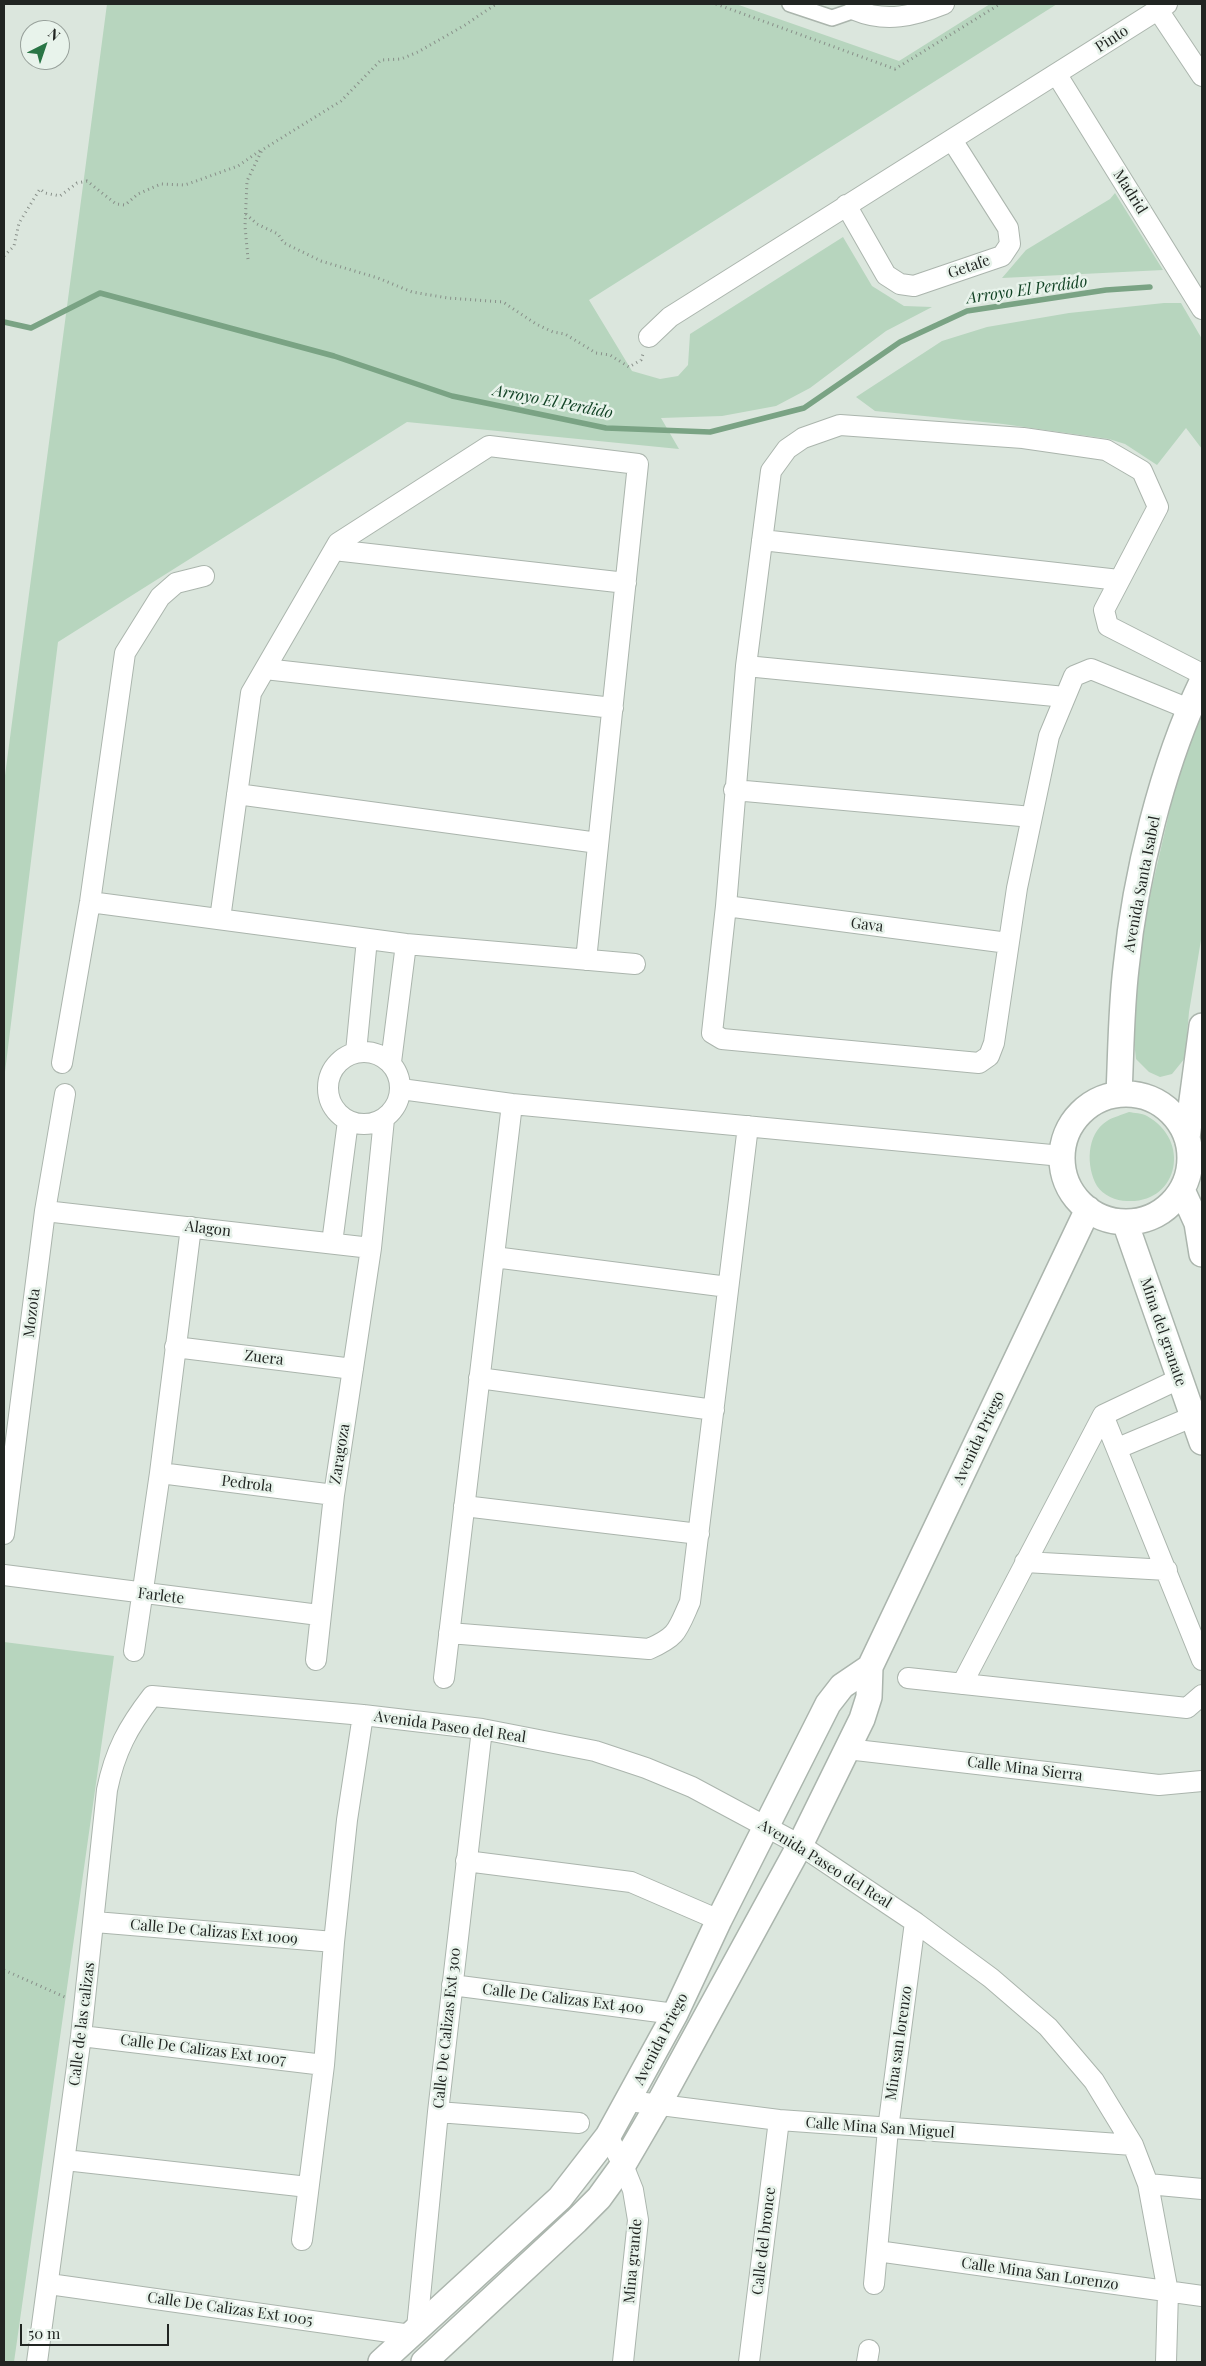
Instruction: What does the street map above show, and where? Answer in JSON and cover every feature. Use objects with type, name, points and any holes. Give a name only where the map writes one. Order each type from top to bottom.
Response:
[{"type":"street","points":[[790,4],[832,18],[856,7],[869,16],[893,18],[926,11],[944,4]]},
{"type":"street","points":[[1162,7],[1202,76]]},
{"type":"street","name":"Pinto","points":[[649,337],[670,317],[846,205],[1057,75],[1162,7]]},
{"type":"street","name":"Madrid","points":[[1057,75],[1202,308]]},
{"type":"street","name":"Getafe","points":[[846,205],[886,275],[900,284],[914,286],[1002,256],[1010,244],[1008,228],[952,140]]},
{"type":"street","points":[[1189,709],[1092,669],[1074,676],[1049,736],[1017,888],[994,1043],[989,1056],[979,1063],[722,1039],[712,1033],[726,906],[734,790],[746,666],[771,471],[787,450],[803,438],[840,425],[1023,438],[1106,450],[1142,471],[1158,507],[1104,610],[1108,626],[1202,674]]},
{"type":"street","points":[[220,919],[251,693],[338,543],[488,446],[507,448],[638,464],[586,960]]},
{"type":"street","points":[[762,540],[1119,580]]},
{"type":"street","points":[[334,550],[626,583]]},
{"type":"street","points":[[62,1063],[90,902],[126,653],[160,598],[176,583],[204,576]]},
{"type":"street","points":[[746,666],[1065,697]]},
{"type":"street","points":[[265,669],[613,708]]},
{"type":"street","name":"Avenida Santa Isabel","points":[[1119,1094],[1125,971],[1130,930],[1146,851],[1160,797],[1189,709],[1202,682]]},
{"type":"street","points":[[734,790],[1032,817]]},
{"type":"street","points":[[237,794],[598,843]]},
{"type":"street","points":[[90,902],[406,944],[635,964]]},
{"type":"street","name":"Gava","points":[[726,906],[1008,944]]},
{"type":"street","points":[[356,1052],[367,939]]},
{"type":"street","points":[[391,1062],[406,944]]},
{"type":"street","points":[[1187,1138],[1177,1120],[1163,1105],[1149,1098],[1134,1094],[1119,1094],[1090,1104],[1070,1126],[1064,1141],[1063,1171],[1068,1186],[1076,1198],[1088,1209],[1112,1221],[1125,1222],[1152,1217],[1174,1201],[1182,1190],[1190,1165],[1187,1138],[1202,1026]]},
{"type":"street","points":[[368,1051],[380,1055],[391,1062],[398,1073],[400,1089],[397,1106],[384,1120],[372,1124],[360,1124],[348,1121],[338,1113],[331,1102],[328,1090],[329,1077],[335,1066],[344,1057],[356,1052],[368,1051]]},
{"type":"street","points":[[400,1089],[512,1104],[1062,1156]]},
{"type":"street","name":"Mozota","points":[[4,1534],[45,1211],[65,1094]]},
{"type":"street","points":[[444,1678],[512,1104]]},
{"type":"street","name":"Zaragoza","points":[[316,1660],[319,1615],[334,1495],[371,1248],[384,1120]]},
{"type":"street","points":[[332,1244],[348,1121]]},
{"type":"street","points":[[450,1633],[649,1649],[670,1639],[680,1626],[690,1602],[748,1126]]},
{"type":"street","points":[[1182,1190],[1197,1223],[1202,1254]]},
{"type":"street","name":"Avenida Priego","points":[[424,2362],[576,2221],[599,2198],[624,2165],[800,1845],[847,1749],[866,1707],[870,1667],[1088,1209]]},
{"type":"street","name":"Alagon","points":[[45,1211],[371,1248]]},
{"type":"street","name":"Mina del granate","points":[[1125,1222],[1202,1442]]},
{"type":"street","points":[[134,1650],[160,1473],[191,1227]]},
{"type":"street","points":[[494,1257],[728,1287]]},
{"type":"street","name":"Zuera","points":[[175,1347],[353,1369]]},
{"type":"street","points":[[480,1378],[714,1410]]},
{"type":"street","points":[[962,1684],[1103,1415],[1179,1379]]},
{"type":"street","points":[[1103,1415],[1118,1448],[1202,1660]]},
{"type":"street","points":[[1118,1448],[1192,1417]]},
{"type":"street","name":"Pedrola","points":[[160,1473],[334,1495]]},
{"type":"street","points":[[464,1506],[699,1534]]},
{"type":"street","points":[[1025,1562],[1167,1570]]},
{"type":"street","name":"Farlete","points":[[4,1575],[319,1615]]},
{"type":"street","name":"Avenida Priego","points":[[381,2362],[560,2198],[608,2136],[629,2101],[675,2014],[719,1920],[835,1694],[842,1686],[870,1667]]},
{"type":"street","points":[[908,1678],[1188,1708],[1202,1695]]},
{"type":"street","name":"Avenida Paseo del Real","points":[[152,1696],[363,1715],[482,1729],[595,1750],[646,1768],[692,1788],[800,1845],[915,1922],[991,1978],[1048,2027],[1094,2081],[1133,2145],[1148,2184],[1168,2292],[1166,2362]]},
{"type":"street","name":"Calle de las calizas","points":[[37,2362],[49,2284],[95,1922],[107,1790],[113,1760],[125,1734],[152,1696]]},
{"type":"street","points":[[302,2240],[324,2065],[334,1942],[347,1820],[363,1715]]},
{"type":"street","name":"Calle De Calizas Ext 300","points":[[414,2332],[482,1729]]},
{"type":"street","name":"Calle Mina Sierra","points":[[847,1749],[1160,1785],[1202,1781]]},
{"type":"street","points":[[466,1861],[631,1882],[719,1920]]},
{"type":"street","name":"Calle De Calizas Ext 1009","points":[[95,1922],[334,1942]]},
{"type":"street","name":"Mina san lorenzo","points":[[874,2284],[888,2129],[915,1922]]},
{"type":"street","name":"Calle De Calizas Ext 400","points":[[452,1985],[675,2014]]},
{"type":"street","name":"Calle De Calizas Ext 1007","points":[[81,2036],[324,2065]]},
{"type":"street","name":"Calle Mina San Miguel","points":[[629,2101],[779,2120],[1133,2145]]},
{"type":"street","points":[[438,2112],[579,2123]]},
{"type":"street","name":"Calle del bronce","points":[[749,2362],[779,2120]]},
{"type":"street","name":"Mina grande","points":[[608,2136],[624,2165],[633,2190],[638,2220],[623,2362]]},
{"type":"street","points":[[65,2160],[308,2186]]},
{"type":"street","points":[[1148,2184],[1202,2189]]},
{"type":"street","name":"Calle Mina San Lorenzo","points":[[877,2251],[1202,2296]]},
{"type":"street","name":"Calle De Calizas Ext 1005","points":[[49,2284],[414,2332]]},
{"type":"path","points":[[4,256],[14,246],[19,223],[40,189],[45,193],[60,196],[76,183],[87,181],[116,204],[125,205],[138,194],[161,184],[185,185],[238,166],[341,101],[381,60],[401,59],[418,52],[465,25],[496,4]]},
{"type":"path","points":[[716,4],[895,69],[1000,4]]},
{"type":"path","points":[[248,259],[245,226],[247,181],[262,150]]},
{"type":"path","points":[[246,214],[257,224],[278,234],[284,242],[321,261],[378,278],[412,292],[448,298],[502,302],[536,324],[554,332],[565,334],[596,352],[610,355],[629,367],[640,360],[649,337]]},
{"type":"path","points":[[4,1970],[67,1998],[81,2036]]},
{"type":"green space","points":[[107,4],[736,4],[899,61],[990,4],[1057,4],[589,300],[632,371],[660,379],[678,376],[688,365],[690,334],[843,237],[872,286],[904,306],[932,307],[886,331],[810,388],[776,406],[722,416],[661,418],[679,449],[407,422],[58,642],[4,1080],[4,783]]},
{"type":"green space","points":[[1115,193],[1163,270],[1002,278],[1026,250],[1110,199]]},
{"type":"green space","points":[[1164,303],[1181,303],[1202,339],[1202,449],[1186,428],[1157,465],[1125,444],[1109,439],[1003,424],[875,411],[856,397],[942,341],[987,327],[1069,313]]},
{"type":"green space","points":[[1202,710],[1202,934],[1189,1012],[1185,1058],[1172,1074],[1160,1077],[1149,1072],[1136,1059],[1134,1041],[1136,996],[1143,926],[1176,783]]},
{"type":"green space","points":[[1129,1112],[1145,1115],[1161,1127],[1170,1140],[1174,1155],[1173,1169],[1168,1182],[1158,1192],[1144,1199],[1127,1201],[1110,1197],[1097,1186],[1091,1170],[1090,1151],[1095,1134],[1100,1127],[1109,1120]]},
{"type":"green space","points":[[4,1642],[114,1656],[14,2362],[4,2362]]},
{"type":"waterway","name":"Arroyo El Perdido","points":[[4,322],[31,328],[100,293],[334,356],[452,396],[606,428],[710,432],[804,408],[900,342],[967,311],[1106,290],[1150,287]]}]
